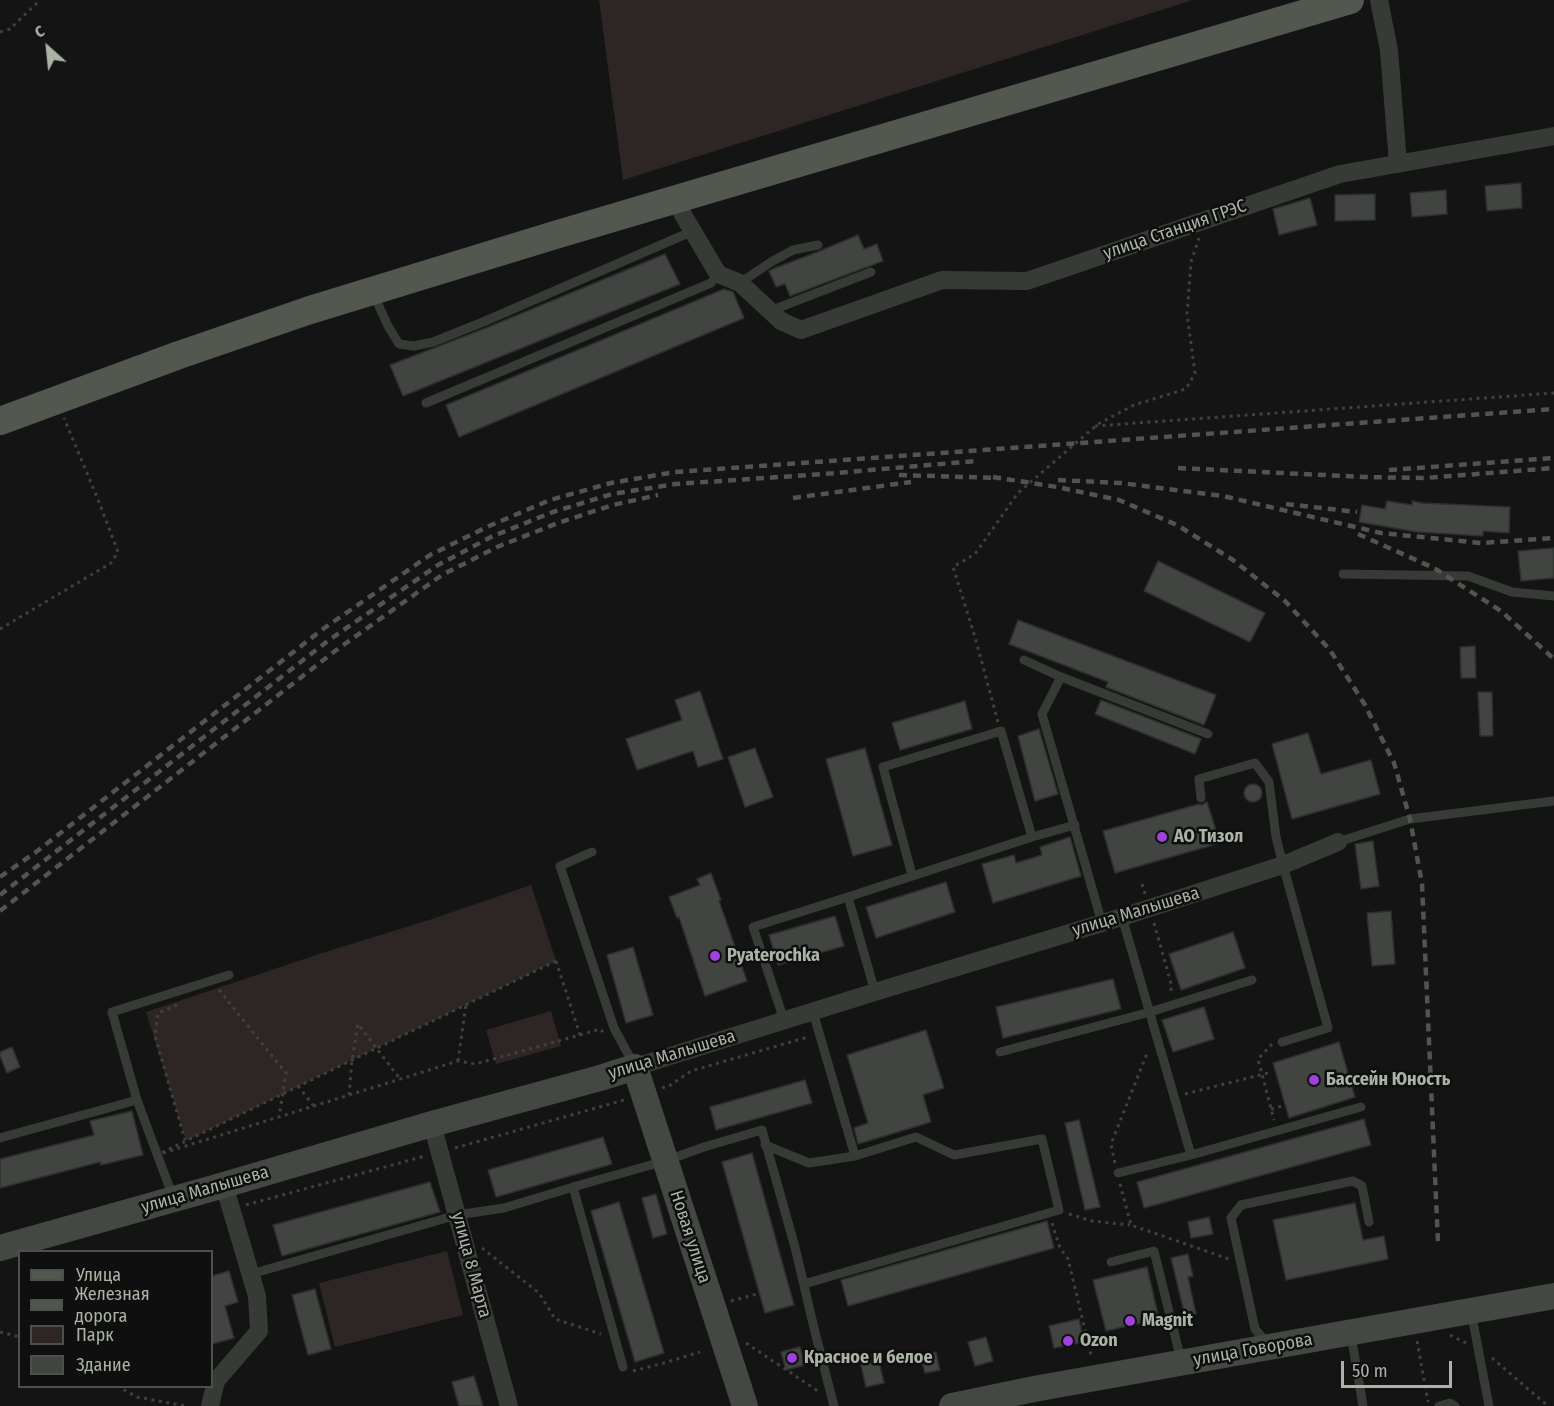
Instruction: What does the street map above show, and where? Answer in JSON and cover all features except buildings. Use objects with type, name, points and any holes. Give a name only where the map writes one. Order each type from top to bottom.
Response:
[{"type":"main road","points":[[0,421],[178,355],[310,310],[555,235],[1350,0]]},
{"type":"main road","name":"Новая улица","points":[[635,1067],[746,1406]]},
{"type":"main road","name":"улица Малышева","points":[[0,1248],[174,1199],[228,1197],[432,1124],[635,1067]]},
{"type":"main road","name":"улица Говорова","points":[[951,1406],[1034,1389],[1554,1296]]},
{"type":"street","points":[[1379,0],[1389,50],[1398,164]]},
{"type":"street","name":"улица Станция ГРЭС","points":[[770,311],[781,321],[801,330],[942,280],[1027,281],[1340,174],[1554,136]]},
{"type":"street","points":[[675,201],[718,274],[740,284],[770,311]]},
{"type":"street","name":"улица Малышева","points":[[635,1067],[1283,866],[1338,842]]},
{"type":"street","name":"улица 8 Марта","points":[[432,1124],[509,1406]]},
{"type":"street","points":[[210,1406],[216,1381],[259,1331],[257,1296],[228,1197]]},
{"type":"lane","points":[[372,291],[399,344],[414,346],[433,342],[483,322],[693,231]]},
{"type":"lane","points":[[740,284],[793,250],[818,245]]},
{"type":"lane","points":[[770,311],[871,272]]},
{"type":"lane","points":[[426,403],[711,283],[718,274]]},
{"type":"lane","points":[[1343,574],[1468,576],[1512,592],[1554,596]]},
{"type":"lane","points":[[1024,660],[1060,677],[1208,734]]},
{"type":"lane","points":[[1060,677],[1042,714],[1102,923]]},
{"type":"lane","points":[[912,875],[883,767],[1001,731],[1032,837]]},
{"type":"lane","points":[[1201,798],[1199,779],[1256,764],[1269,782],[1276,837],[1328,1028],[1282,1042]]},
{"type":"lane","points":[[1338,842],[1410,819],[1554,801]]},
{"type":"lane","points":[[784,1020],[753,927],[1075,825]]},
{"type":"lane","points":[[592,852],[560,866],[614,1028],[635,1067]]},
{"type":"lane","points":[[848,897],[875,992]]},
{"type":"lane","points":[[1122,917],[1191,1155]]},
{"type":"lane","points":[[174,1199],[137,1100],[112,1012],[229,975]]},
{"type":"lane","points":[[1000,1052],[1164,1008],[1252,980]]},
{"type":"lane","points":[[813,1012],[855,1156]]},
{"type":"lane","points":[[0,1138],[137,1100]]},
{"type":"lane","points":[[1118,1173],[1361,1107]]},
{"type":"lane","points":[[623,1367],[573,1187],[762,1130],[787,1217],[834,1406]]},
{"type":"lane","points":[[765,1145],[810,1163],[855,1156],[916,1137],[954,1155],[1042,1138],[1054,1212],[804,1284]]},
{"type":"lane","points":[[1270,1347],[1255,1329],[1240,1263],[1231,1218],[1241,1205],[1353,1181],[1362,1186],[1369,1222]]},
{"type":"lane","points":[[251,1274],[459,1223],[570,1188]]},
{"type":"lane","points":[[1112,1262],[1154,1251],[1182,1363]]},
{"type":"lane","points":[[1471,1311],[1489,1406]]},
{"type":"lane","points":[[1351,1333],[1363,1406]]},
{"type":"lane","points":[[1439,1406],[1450,1403],[1455,1406]]},
{"type":"path","points":[[0,32],[10,29],[40,0]]},
{"type":"path","points":[[1001,731],[953,567],[975,554],[1018,493],[1095,426],[1134,405],[1186,389],[1195,373],[1187,314],[1191,262],[1206,220]]},
{"type":"path","points":[[1095,426],[1554,393]]},
{"type":"path","points":[[0,629],[111,563],[118,552],[57,400]]},
{"type":"path","points":[[1142,884],[1172,987],[1164,1008]]},
{"type":"path","points":[[157,1155],[556,961],[580,1035]]},
{"type":"path","points":[[219,989],[286,1073],[279,1117]]},
{"type":"path","points":[[458,1061],[466,1004]]},
{"type":"path","points":[[178,1005],[158,1013],[155,1036],[186,1141]]},
{"type":"path","points":[[349,1095],[358,1024],[400,1079]]},
{"type":"path","points":[[157,1155],[458,1061],[475,1064],[600,1029],[605,1036]]},
{"type":"path","points":[[1131,1225],[1111,1144],[1155,1031]]},
{"type":"path","points":[[228,1197],[440,1152],[610,1105],[669,1086],[691,1071],[819,1033]]},
{"type":"path","points":[[1276,1131],[1258,1059],[1271,1044],[1282,1042]]},
{"type":"path","points":[[1174,1097],[1272,1072]]},
{"type":"path","points":[[298,1086],[314,1106]]},
{"type":"path","points":[[1271,1109],[1281,1106]]},
{"type":"path","points":[[1091,1354],[1068,1259],[1060,1248],[1054,1212],[1092,1221],[1131,1225],[1240,1263]]},
{"type":"path","points":[[459,1223],[539,1293],[555,1319],[606,1335]]},
{"type":"path","points":[[726,1303],[757,1294]]},
{"type":"path","points":[[0,1332],[18,1336]]},
{"type":"path","points":[[1446,1333],[1484,1352],[1548,1406]]},
{"type":"path","points":[[740,1339],[823,1395]]},
{"type":"path","points":[[1416,1339],[1429,1406]]},
{"type":"path","points":[[623,1367],[633,1371],[700,1352]]},
{"type":"path","points":[[121,1388],[137,1397],[186,1406]]},
{"type":"green space","points":[[599,0],[1193,0],[623,180]]},
{"type":"green space","points":[[531,885],[556,961],[186,1141],[146,1012]]},
{"type":"green space","points":[[551,1011],[561,1046],[496,1064],[486,1030]]},
{"type":"green space","points":[[447,1251],[463,1315],[335,1347],[319,1283]]},
{"type":"railway","points":[[0,877],[36,852],[323,629],[430,555],[550,500],[611,483],[675,472],[1554,409]]},
{"type":"railway","points":[[1389,470],[1554,458]]},
{"type":"railway","points":[[0,895],[329,640],[438,565],[493,536],[553,512],[612,494],[676,484],[976,461]]},
{"type":"railway","points":[[1178,468],[1425,478],[1554,468]]},
{"type":"railway","points":[[899,475],[1001,478]]},
{"type":"railway","points":[[993,477],[1119,500],[1177,525],[1233,560],[1285,601],[1330,650],[1365,705],[1394,763],[1410,819],[1422,884],[1438,1243]]},
{"type":"railway","points":[[1058,480],[1121,483],[1223,496],[1381,533],[1481,543],[1554,538]]},
{"type":"railway","points":[[793,498],[911,482]]},
{"type":"railway","points":[[0,911],[335,651],[442,575],[497,547],[558,523],[613,505],[658,495]]},
{"type":"railway","points":[[1286,504],[1357,512]]},
{"type":"railway","points":[[1358,534],[1434,568],[1501,611],[1554,659]]},
{"type":"place","name":"АО Тизол","points":[[1162,837]]},
{"type":"place","name":"Pyaterochka","points":[[715,956]]},
{"type":"place","name":"Бассейн Юность","points":[[1314,1080]]},
{"type":"place","name":"Magnit","points":[[1130,1321]]},
{"type":"place","name":"Ozon","points":[[1068,1341]]},
{"type":"place","name":"Красное и белое","points":[[792,1358]]}]
